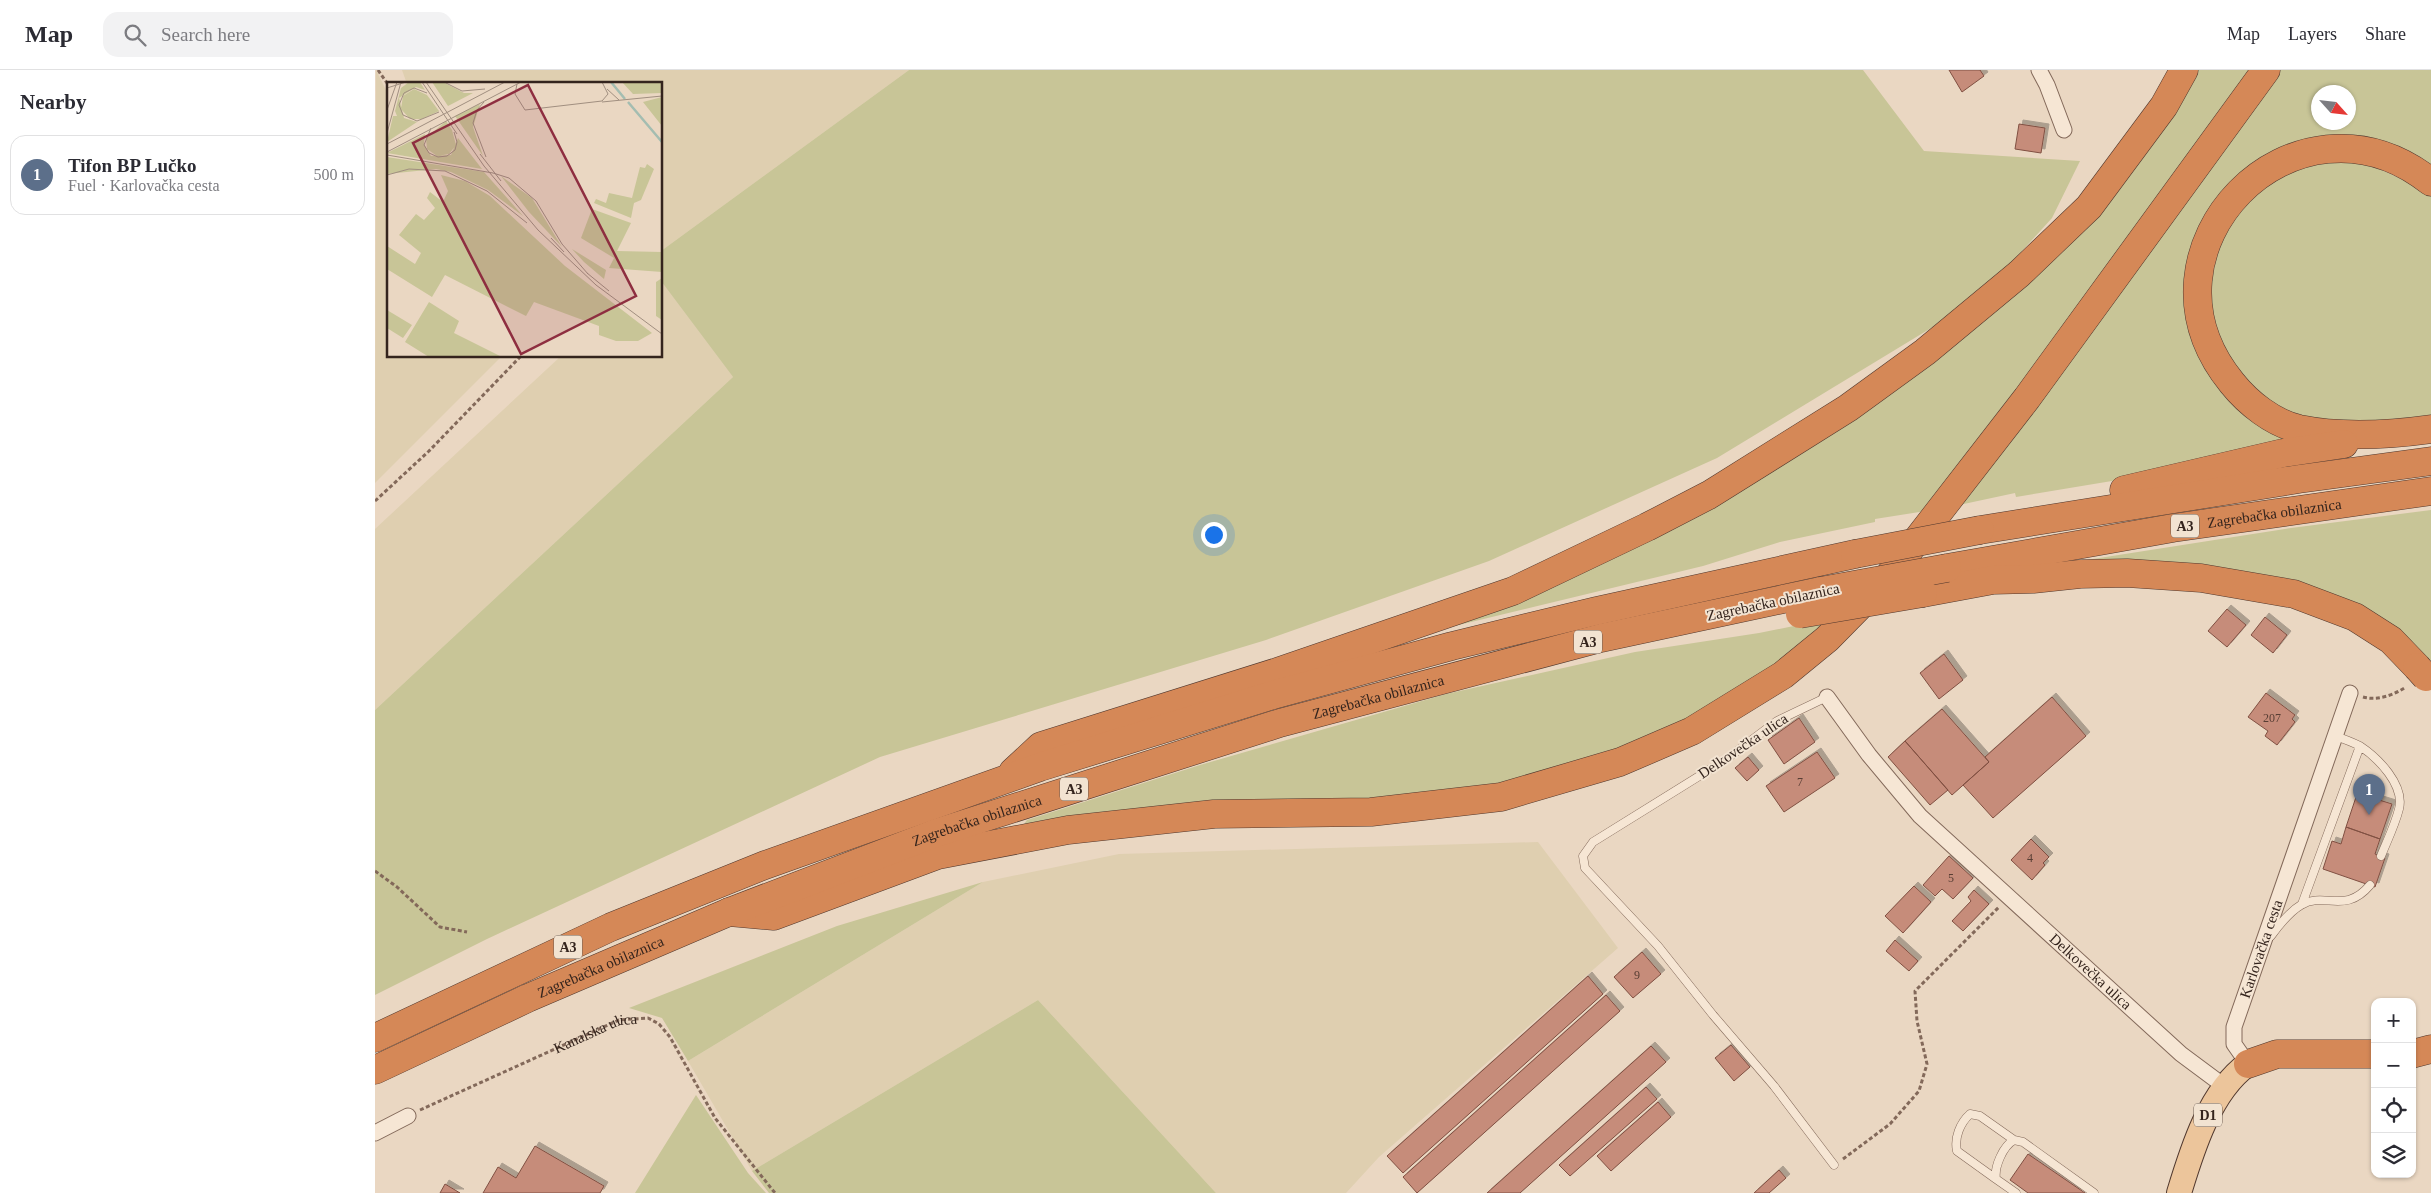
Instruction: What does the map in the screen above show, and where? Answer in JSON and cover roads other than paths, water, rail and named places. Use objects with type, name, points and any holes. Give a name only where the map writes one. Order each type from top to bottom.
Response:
[{"type":"highway","points":[[1006,779],[1041,746],[1277,672],[1513,591],[1709,495],[1848,408],[1925,352],[2019,274],[2089,207],[2164,106],[2184,70]]},
{"type":"highway","points":[[729,912],[774,916],[939,856],[1068,830],[1214,814],[1371,812],[1501,797],[1620,762],[1691,731],[1783,675],[1827,638],[1889,576],[2027,398],[2266,70]]},
{"type":"highway","points":[[2427,430],[2387,435],[2336,434],[2298,429],[2268,415],[2251,403],[2219,367],[2209,349],[2198,307],[2197,284],[2209,234],[2237,193],[2251,180],[2273,166],[2299,154],[2328,148],[2376,152],[2404,164],[2431,182]]},
{"type":"highway","points":[[1980,530],[2001,514],[2141,486],[2283,453],[2369,441],[2387,435]]},
{"type":"highway","name":"Zagrebačka obilaznica","points":[[375,1038],[611,927],[765,865],[1006,779],[1273,695],[1343,675],[1519,629],[1855,554],[1980,530],[2299,479],[2427,462]]},
{"type":"highway","name":"Zagrebačka obilaznica","points":[[375,1070],[528,998],[729,912],[936,833],[1280,723],[1601,638],[1821,591],[2173,528],[2427,491]]},
{"type":"highway","points":[[1753,606],[1800,614],[1993,580],[2033,579],[2080,574],[2127,573],[2201,578],[2294,594],[2355,617],[2391,640],[2422,677]]},
{"type":"highway","points":[[2416,1054],[2431,1049]]},
{"type":"highway","points":[[2247,1064],[2277,1054],[2371,1054]]},
{"type":"highway","points":[[2416,1056],[2431,1060]]},
{"type":"main road","name":"D1","points":[[2179,1193],[2205,1122],[2224,1086],[2247,1064]]},
{"type":"street","points":[[2039,70],[2047,85],[2064,130]]},
{"type":"street","name":"Karlovačka cesta","points":[[2247,1064],[2236,1049],[2233,1033],[2350,693]]},
{"type":"street","name":"Delkovečka ulica","points":[[1827,697],[1869,755],[1920,816],[2181,1054],[2224,1086]]},
{"type":"street","points":[[375,1134],[408,1116]]},
{"type":"lane","name":"Delkovečka ulica","points":[[1827,697],[1777,721],[1725,760],[1593,842],[1583,856],[1585,868],[1658,946],[1713,1015],[1774,1086],[1834,1165]]},
{"type":"lane","points":[[2335,736],[2360,746],[2379,763],[2394,782],[2399,799],[2399,808],[2381,856]]},
{"type":"lane","points":[[2263,946],[2288,916],[2302,904],[2360,746]]},
{"type":"lane","points":[[2302,904],[2349,901],[2361,895],[2370,885]]},
{"type":"lane","points":[[2016,1193],[1957,1151],[1955,1142],[1964,1119],[1970,1114],[1980,1116],[2014,1140],[2023,1142],[2094,1193]]},
{"type":"lane","points":[[1996,1179],[1995,1173],[2000,1158],[2009,1143],[2014,1140]]},
{"type":"place","name":"Tifon BP Lučko","points":[[2369,815]]}]
